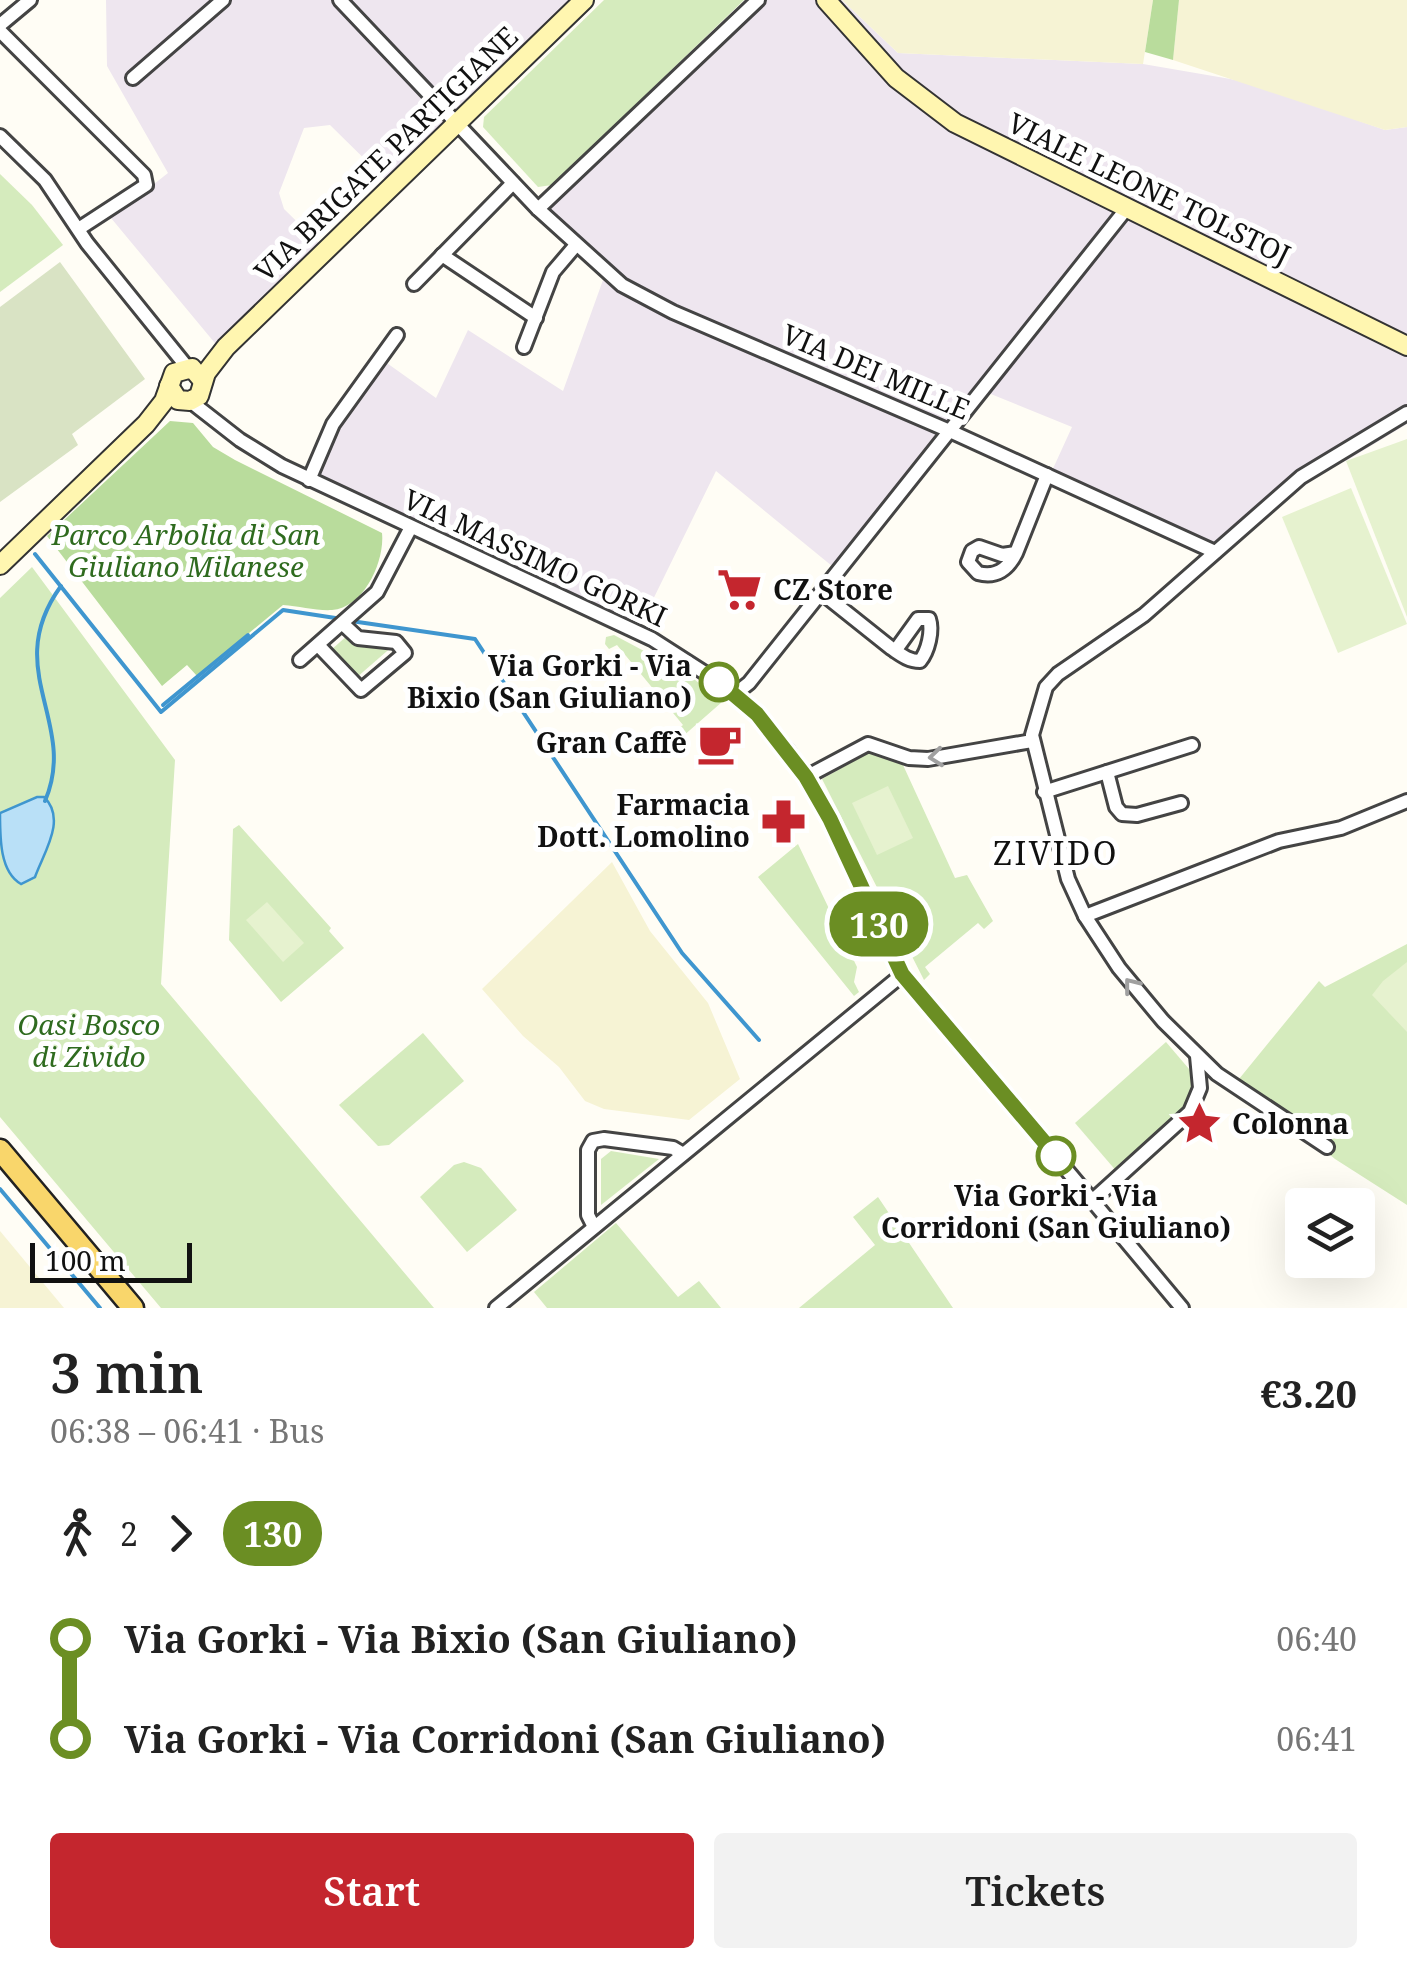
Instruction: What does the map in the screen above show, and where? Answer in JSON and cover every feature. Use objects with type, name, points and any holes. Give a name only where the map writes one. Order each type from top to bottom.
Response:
[{"type":"main road","points":[[0,1150],[133,1308]]},
{"type":"street","points":[[30,0],[0,28],[144,175],[146,185],[80,228]]},
{"type":"street","points":[[132,78],[224,0]]},
{"type":"street","name":"VIA DEI MILLE","points":[[340,0],[538,209],[611,278],[654,303],[1047,474],[1215,552]]},
{"type":"street","name":"VIA BRIGATE PARTIGIANE","points":[[0,566],[584,0]]},
{"type":"street","points":[[538,209],[758,0]]},
{"type":"street","name":"VIALE LEONE TOLSTOJ","points":[[826,0],[913,93],[964,129],[1407,346]]},
{"type":"street","name":"VIA MASSIMO GORKI","points":[[0,136],[46,180],[87,244],[164,343],[187,383],[218,423],[263,455],[309,480],[652,639],[735,694],[757,714],[806,777],[830,819],[902,974],[1182,1308]]},
{"type":"street","points":[[414,284],[514,183]]},
{"type":"street","points":[[735,694],[749,683],[952,432],[1127,208]]},
{"type":"street","points":[[524,348],[553,272],[576,246]]},
{"type":"street","points":[[442,255],[536,318]]},
{"type":"street","points":[[309,480],[333,424],[398,334]]},
{"type":"street","points":[[1327,1148],[1229,1084],[1134,989],[1085,916],[1066,874],[1032,741],[1049,683],[1139,618],[1311,470],[1407,414]]},
{"type":"street","points":[[1016,553],[1047,474]]},
{"type":"street","points":[[300,660],[358,611],[384,581],[411,527]]},
{"type":"street","points":[[822,593],[895,650]]},
{"type":"street","points":[[318,645],[361,690],[404,656],[403,648],[396,642],[358,638],[343,624]]},
{"type":"street","points":[[806,777],[868,744],[909,758],[928,759],[1032,741]]},
{"type":"street","points":[[1044,792],[1192,745]]},
{"type":"street","points":[[1108,772],[1116,807],[1122,814],[1137,815],[1181,803]]},
{"type":"street","points":[[1085,916],[1278,841],[1332,831],[1407,802]]},
{"type":"street","points":[[496,1308],[902,974]]},
{"type":"street","points":[[1093,1200],[1190,1112],[1200,1088],[1198,1056]]},
{"type":"street","points":[[594,1227],[588,1215],[588,1150],[593,1142],[604,1138],[673,1148],[683,1154]]},
{"type":"shaded area","points":[[106,0],[569,0],[574,5],[388,182],[330,125],[304,128],[279,193],[284,209],[323,247],[219,348],[111,218],[168,173],[107,66]]},
{"type":"shaded area","points":[[766,0],[842,0],[898,53],[1143,64],[1248,82],[1385,130],[1407,127],[1407,424],[1346,461],[1342,454],[1310,471],[1219,552],[1051,473],[1072,427],[976,388],[832,566],[716,471],[640,626],[316,477],[336,427],[384,361],[436,398],[468,330],[563,391],[607,269],[545,209]]},
{"type":"shaded area","points":[[842,0],[1153,0],[1143,64],[898,53]]},
{"type":"shaded area","points":[[1179,0],[1407,0],[1407,127],[1385,130],[1173,60]]},
{"type":"shaded area","points":[[612,862],[650,931],[708,1003],[740,1079],[689,1120],[604,1109],[585,1101],[559,1067],[523,1036],[482,989]]},
{"type":"shaded area","points":[[0,1231],[64,1308],[0,1308]]},
{"type":"green space","points":[[604,0],[744,0],[552,185],[538,187],[483,127],[484,117]]},
{"type":"green space","points":[[1153,0],[1179,0],[1173,60],[1145,52]]},
{"type":"green space","points":[[0,174],[32,205],[63,245],[0,292]]},
{"type":"green space","points":[[60,262],[145,379],[72,434],[78,445],[0,502],[0,307]]},
{"type":"green space","name":"Parco Arbolia di San Giuliano Milanese","points":[[170,421],[193,423],[213,447],[382,533],[382,544],[376,569],[354,601],[332,610],[283,605],[197,676],[187,665],[162,686],[47,536]]},
{"type":"green space","points":[[1407,439],[1407,617],[1346,461]]},
{"type":"green space","points":[[1351,488],[1407,624],[1338,653],[1282,517]]},
{"type":"green space","name":"Oasi Bosco di Zivido","points":[[32,567],[175,760],[161,984],[434,1308],[161,1308],[0,1117],[0,598]]},
{"type":"green space","points":[[348,635],[394,645],[356,678],[331,650]]},
{"type":"green space","points":[[614,635],[689,675],[722,702],[682,737],[677,730],[683,725],[617,645],[609,649],[605,644],[606,637]]},
{"type":"green space","points":[[870,752],[903,765],[955,878],[967,875],[993,921],[984,929],[978,923],[925,967],[930,974],[924,980],[822,779]]},
{"type":"green space","points":[[888,786],[913,838],[877,855],[852,803]]},
{"type":"green space","points":[[239,825],[331,928],[329,931],[344,948],[281,1002],[229,940],[233,829]]},
{"type":"green space","points":[[798,844],[857,967],[854,982],[859,992],[854,996],[758,877]]},
{"type":"green space","points":[[267,902],[304,943],[283,962],[246,920]]},
{"type":"green space","points":[[1407,944],[1407,1205],[1335,1159],[1239,1079],[1319,981],[1325,987]]},
{"type":"green space","points":[[1407,962],[1407,1032],[1372,995]]},
{"type":"green space","points":[[423,1033],[464,1081],[389,1145],[378,1146],[339,1105]]},
{"type":"green space","points":[[1166,1042],[1195,1076],[1194,1097],[1118,1173],[1075,1123]]},
{"type":"green space","points":[[611,1151],[659,1159],[601,1205],[601,1159]]},
{"type":"green space","points":[[464,1162],[481,1168],[517,1210],[467,1252],[420,1197],[454,1165]]},
{"type":"green space","points":[[878,1197],[953,1308],[799,1308],[875,1245],[853,1217]]},
{"type":"green space","points":[[616,1223],[678,1297],[699,1281],[721,1308],[547,1308],[534,1292]]},
{"type":"water","points":[[44,797],[51,806],[54,825],[35,877],[21,884],[5,863],[0,813]]},
{"type":"waterway","points":[[35,554],[161,712],[283,610],[342,619]]},
{"type":"waterway","points":[[45,801],[53,773],[53,746],[38,670],[38,644],[44,616],[61,586]]},
{"type":"waterway","points":[[351,621],[475,639],[682,953],[759,1040]]},
{"type":"waterway","points":[[163,705],[248,635]]},
{"type":"waterway","points":[[0,1189],[100,1308]]},
{"type":"bus line","name":"130","points":[[719,682],[757,714],[806,777],[830,819],[902,974],[1056,1156]]},
{"type":"place","name":"CZ Store","points":[[740,590]]},
{"type":"place","name":"Via Gorki - Via Bixio (San Giuliano)","points":[[719,682]]},
{"type":"place","name":"Gran Caffè","points":[[720,743]]},
{"type":"place","name":"Farmacia Dott. Lomolino","points":[[783,821]]},
{"type":"place","name":"Colonna","points":[[1199,1124]]},
{"type":"place","name":"Via Gorki - Via Corridoni (San Giuliano)","points":[[1056,1156]]},
{"type":"district","name":"ZIVIDO","points":[[1056,854]]}]
